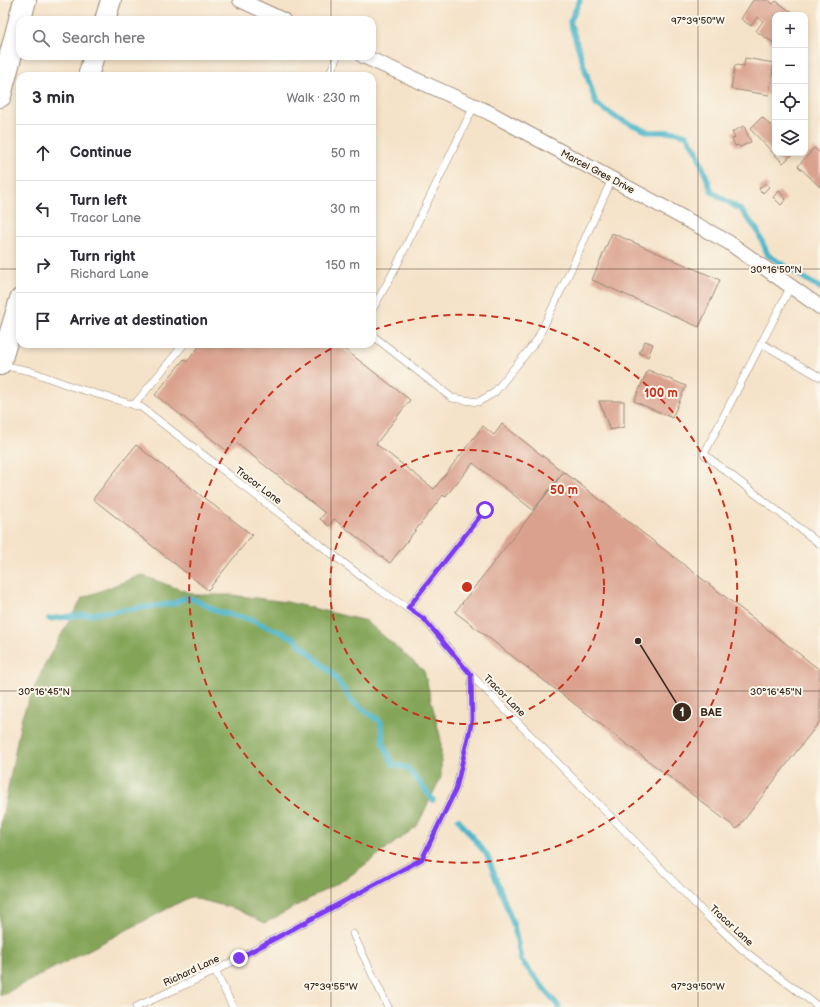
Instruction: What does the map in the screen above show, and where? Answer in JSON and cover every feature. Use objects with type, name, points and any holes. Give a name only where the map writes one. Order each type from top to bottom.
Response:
[{"type":"highway","points":[[21,16],[25,0]]},
{"type":"highway","points":[[0,96],[16,35]]},
{"type":"main road","points":[[106,16],[111,0]]},
{"type":"main road","points":[[89,72],[93,60]]},
{"type":"main road","points":[[0,365],[16,312]]},
{"type":"street","points":[[240,0],[274,16]]},
{"type":"street","name":"Marcel Gres Drive","points":[[372,60],[488,112],[728,242],[820,307]]},
{"type":"lane","points":[[331,72],[335,60]]},
{"type":"lane","points":[[376,303],[393,272],[474,106]]},
{"type":"lane","points":[[376,338],[452,398],[478,402],[494,394],[537,340],[571,270],[612,179]]},
{"type":"lane","points":[[791,286],[704,454],[820,544]]},
{"type":"lane","points":[[761,343],[820,377]]},
{"type":"lane","points":[[134,405],[181,348]]},
{"type":"lane","name":"Tracor Lane","points":[[0,365],[30,371],[73,387],[141,407],[369,582],[424,619],[471,675],[743,950],[819,1007]]},
{"type":"lane","points":[[408,608],[485,510]]},
{"type":"lane","name":"Richard Lane","points":[[136,1007],[215,970],[422,859],[456,789],[472,720],[471,675]]},
{"type":"lane","points":[[352,934],[388,1007]]},
{"type":"lane","points":[[215,970],[234,1007]]},
{"type":"green space","points":[[141,575],[195,595],[231,595],[287,602],[366,621],[424,671],[441,740],[441,777],[417,826],[347,878],[265,923],[236,909],[190,897],[0,996],[0,829],[22,716],[45,664],[82,598]]},
{"type":"building","points":[[753,0],[768,0],[773,4],[776,1],[792,12],[772,12],[772,42],[756,31],[763,21],[757,17],[751,26],[741,19]]},
{"type":"building","points":[[745,58],[772,63],[772,76],[769,95],[731,89],[735,65],[744,66]]},
{"type":"building","points":[[762,117],[771,126],[772,124],[772,152],[750,129]]},
{"type":"building","points":[[744,126],[751,142],[740,147],[738,145],[735,146],[732,139],[735,138],[732,132]]},
{"type":"building","points":[[814,148],[820,153],[820,187],[798,166]]},
{"type":"building","points":[[776,156],[791,156],[783,163]]},
{"type":"building","points":[[766,183],[769,187],[763,193],[759,188]]},
{"type":"building","points":[[779,191],[786,199],[781,205],[773,197]]},
{"type":"building","points":[[612,233],[720,280],[699,327],[592,280]]},
{"type":"building","points":[[645,341],[653,344],[648,357],[639,353]]},
{"type":"building","points":[[198,348],[343,348],[410,400],[376,444],[434,489],[483,426],[494,435],[502,424],[563,472],[533,510],[473,463],[445,497],[443,495],[390,563],[334,519],[329,526],[320,519],[325,513],[235,442],[227,451],[155,395],[184,359],[187,362]]},
{"type":"building","points":[[648,370],[686,386],[672,418],[634,401]]},
{"type":"building","points":[[599,401],[624,401],[624,427],[610,430]]},
{"type":"building","points":[[136,445],[252,535],[208,590],[93,499]]},
{"type":"building","points":[[564,472],[820,670],[820,721],[737,829],[455,612]]},
{"type":"waterway","points":[[580,0],[570,22],[596,104],[617,118],[649,132],[675,132],[686,135],[696,149],[712,192],[741,210],[757,230],[768,255],[820,288]]},
{"type":"waterway","points":[[49,619],[172,604],[185,598],[193,599],[219,612],[249,619],[292,637],[333,674],[352,701],[381,722],[383,743],[393,764],[408,768],[433,800]]},
{"type":"waterway","points":[[458,819],[487,855],[514,926],[521,960],[559,1007]]},
{"type":"place","name":"BAE","points":[[638,641]]},
{"type":"route","points":[[239,958],[422,859],[456,789],[472,720],[471,675],[424,619],[408,608],[485,510]]}]
